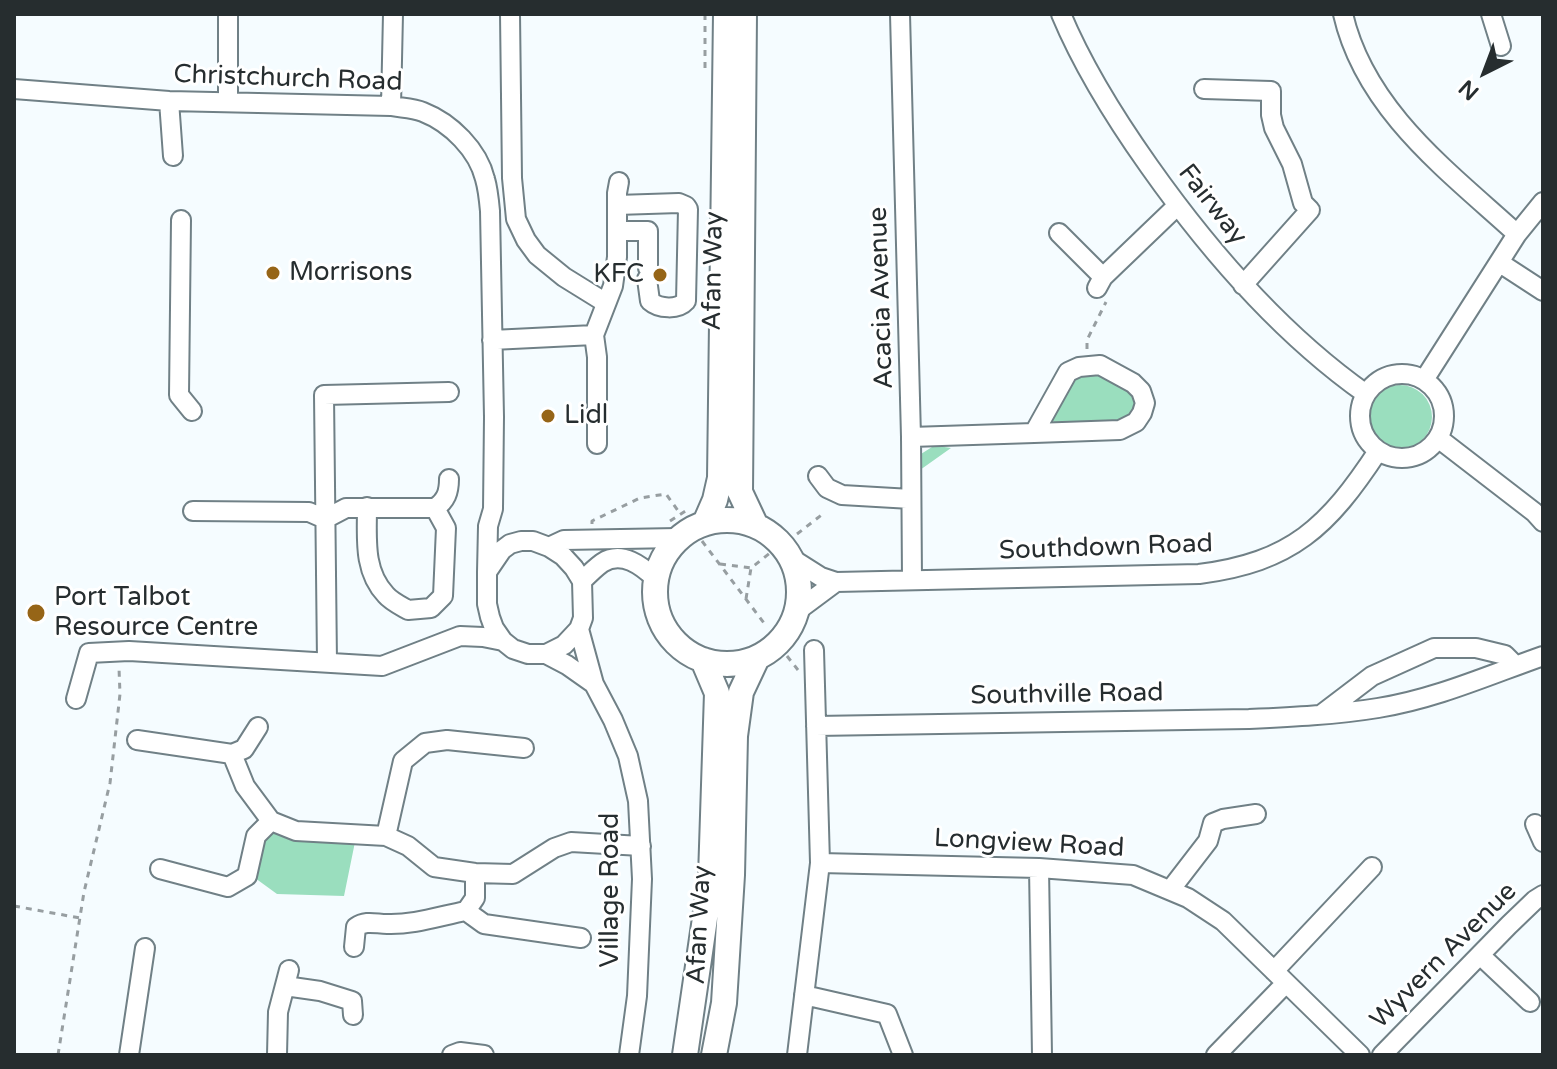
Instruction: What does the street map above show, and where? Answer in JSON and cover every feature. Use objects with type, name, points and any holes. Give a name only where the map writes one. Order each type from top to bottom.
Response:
[{"type":"main road","name":"Afan Way","points":[[656,579],[663,557],[695,534],[720,478],[726,14]]},
{"type":"main road","name":"Afan Way","points":[[744,14],[740,492],[756,526]]},
{"type":"main road","points":[[656,579],[658,613],[665,628],[681,647],[703,660],[730,664],[757,658],[782,639],[797,611],[799,584],[786,549],[770,534],[740,521],[722,520],[695,534]]},
{"type":"main road","name":"Afan Way","points":[[714,1055],[724,1003],[732,875],[735,736],[741,692],[757,658]]},
{"type":"main road","name":"Afan Way","points":[[685,1055],[711,877],[717,693],[703,660]]},
{"type":"street","points":[[228,14],[228,102]]},
{"type":"street","points":[[391,106],[393,14]]},
{"type":"street","points":[[510,14],[512,178],[516,219],[537,255],[564,277],[606,303]]},
{"type":"street","name":"Acacia Avenue","points":[[900,14],[912,580]]},
{"type":"street","name":"Fairway","points":[[1061,14],[1116,120],[1177,206],[1243,285],[1322,361],[1366,394]]},
{"type":"street","points":[[1343,14],[1360,64],[1386,106],[1416,142],[1517,234]]},
{"type":"street","points":[[1491,14],[1501,46]]},
{"type":"street","name":"Christchurch Road","points":[[14,89],[169,101],[391,106],[412,109],[435,118],[461,139],[485,177],[490,211],[493,509],[488,526],[487,572]]},
{"type":"street","points":[[1204,89],[1271,91],[1274,128],[1292,164],[1303,203],[1310,210],[1243,285]]},
{"type":"street","points":[[169,101],[173,156]]},
{"type":"street","points":[[597,444],[594,335],[613,286],[619,182]]},
{"type":"street","points":[[1424,380],[1517,234],[1543,202]]},
{"type":"street","points":[[617,205],[679,203],[688,209],[686,301],[682,305],[654,305],[650,301],[648,231],[617,231]]},
{"type":"street","points":[[1059,233],[1100,282],[1177,206]]},
{"type":"street","points":[[181,220],[179,395],[192,411]]},
{"type":"street","points":[[1500,263],[1543,291]]},
{"type":"street","points":[[492,340],[594,335]]},
{"type":"street","points":[[911,437],[1034,433],[1120,430],[1136,422],[1145,403],[1141,391],[1133,383],[1114,371],[1089,364],[1068,372],[1034,433]]},
{"type":"street","points":[[1403,374],[1424,380],[1439,396],[1443,407],[1444,417],[1438,438],[1424,452],[1406,459],[1378,451],[1364,436],[1360,425],[1361,404],[1366,394],[1372,386],[1392,375],[1403,374]]},
{"type":"street","points":[[327,662],[324,395],[449,392]]},
{"type":"street","points":[[1438,438],[1543,522]]},
{"type":"street","name":"Southdown Road","points":[[786,549],[821,577],[836,582],[1220,571],[1250,563],[1303,540],[1325,521],[1353,488],[1378,451]]},
{"type":"street","points":[[818,476],[827,488],[842,495],[911,499]]},
{"type":"street","points":[[325,519],[346,508],[435,508],[443,503],[449,489],[449,479]]},
{"type":"street","points":[[367,507],[366,550],[370,572],[386,596],[408,610],[431,608],[443,596],[446,528],[435,508]]},
{"type":"street","points":[[493,509],[508,536],[521,541]]},
{"type":"street","points":[[193,511],[309,512],[325,519]]},
{"type":"street","points":[[549,547],[564,540],[695,534]]},
{"type":"street","points":[[521,541],[533,541],[563,556],[582,581],[583,618],[579,629],[564,645],[546,654],[528,654],[513,649],[503,641],[494,628],[487,604],[487,572],[502,550],[521,541]]},
{"type":"street","points":[[582,581],[601,563],[622,558],[644,568],[656,579]]},
{"type":"street","points":[[797,611],[836,582]]},
{"type":"street","points":[[76,699],[89,653],[120,651],[382,666],[460,636],[476,621],[487,604]]},
{"type":"street","name":"Village Road","points":[[579,629],[594,684],[628,756],[638,801],[642,879],[637,982],[629,1055]]},
{"type":"street","points":[[460,636],[503,641]]},
{"type":"street","points":[[1319,716],[1372,676],[1434,648],[1476,648],[1505,655],[1515,665]]},
{"type":"street","points":[[797,1055],[820,863],[814,650]]},
{"type":"street","name":"Village Road","points":[[546,654],[594,684]]},
{"type":"street","name":"Southville Road","points":[[816,726],[1319,716],[1380,708],[1448,691],[1543,656]]},
{"type":"street","points":[[137,740],[232,754],[244,749],[258,727]]},
{"type":"street","points":[[386,836],[403,761],[425,743],[447,740],[524,748]]},
{"type":"street","points":[[232,754],[245,786],[271,821],[296,831],[386,836],[408,846],[434,867],[513,874],[554,848],[571,842],[641,846]]},
{"type":"street","points":[[1171,889],[1208,841],[1213,823],[1256,814]]},
{"type":"street","points":[[160,869],[228,887],[247,876],[256,836],[271,821]]},
{"type":"street","points":[[1535,824],[1543,842]]},
{"type":"street","name":"Longview Road","points":[[820,863],[1039,868],[1133,875],[1171,889],[1223,921],[1360,1055]]},
{"type":"street","points":[[1216,1055],[1372,867]]},
{"type":"street","points":[[1039,868],[1042,1055]]},
{"type":"street","points":[[354,947],[356,927],[363,923],[417,921],[466,911],[475,898],[475,873]]},
{"type":"street","name":"Wyvern Avenue","points":[[1382,1055],[1480,955],[1540,900]]},
{"type":"street","points":[[466,911],[484,924],[581,938]]},
{"type":"street","points":[[129,1055],[145,948]]},
{"type":"street","points":[[1480,955],[1530,1002]]},
{"type":"street","points":[[277,1055],[278,1012],[287,978],[352,1001],[353,1015]]},
{"type":"street","points":[[804,995],[887,1014],[903,1055]]},
{"type":"street","points":[[452,1055],[460,1052],[484,1055]]},
{"type":"path","points":[[1089,364],[1087,340],[1109,297],[1100,282]]},
{"type":"path","points":[[592,528],[592,521],[640,498],[666,494],[679,512]]},
{"type":"path","points":[[720,564],[751,568],[786,549],[824,513]]},
{"type":"path","points":[[695,534],[767,627]]},
{"type":"path","points":[[746,599],[751,568]]},
{"type":"path","points":[[58,1055],[84,892],[110,783],[120,694],[120,651]]},
{"type":"path","points":[[14,906],[80,918]]},
{"type":"green space","points":[[1091,371],[1131,386],[1138,405],[1132,420],[1057,427],[1051,418],[1063,396],[1077,378]]},
{"type":"green space","points":[[1400,385],[1412,387],[1423,394],[1430,405],[1430,429],[1423,440],[1412,447],[1400,449],[1388,447],[1377,440],[1370,429],[1368,417],[1370,405],[1377,394],[1388,387]]},
{"type":"green space","points":[[938,446],[951,448],[920,470],[921,454]]},
{"type":"green space","points":[[274,829],[355,842],[344,896],[277,894],[255,878],[262,842]]},
{"type":"place","name":"Morrisons","points":[[273,273]]},
{"type":"place","name":"KFC","points":[[660,275]]},
{"type":"place","name":"Lidl","points":[[548,416]]},
{"type":"place","name":"Port Talbot Resource Centre","points":[[36,613]]}]
